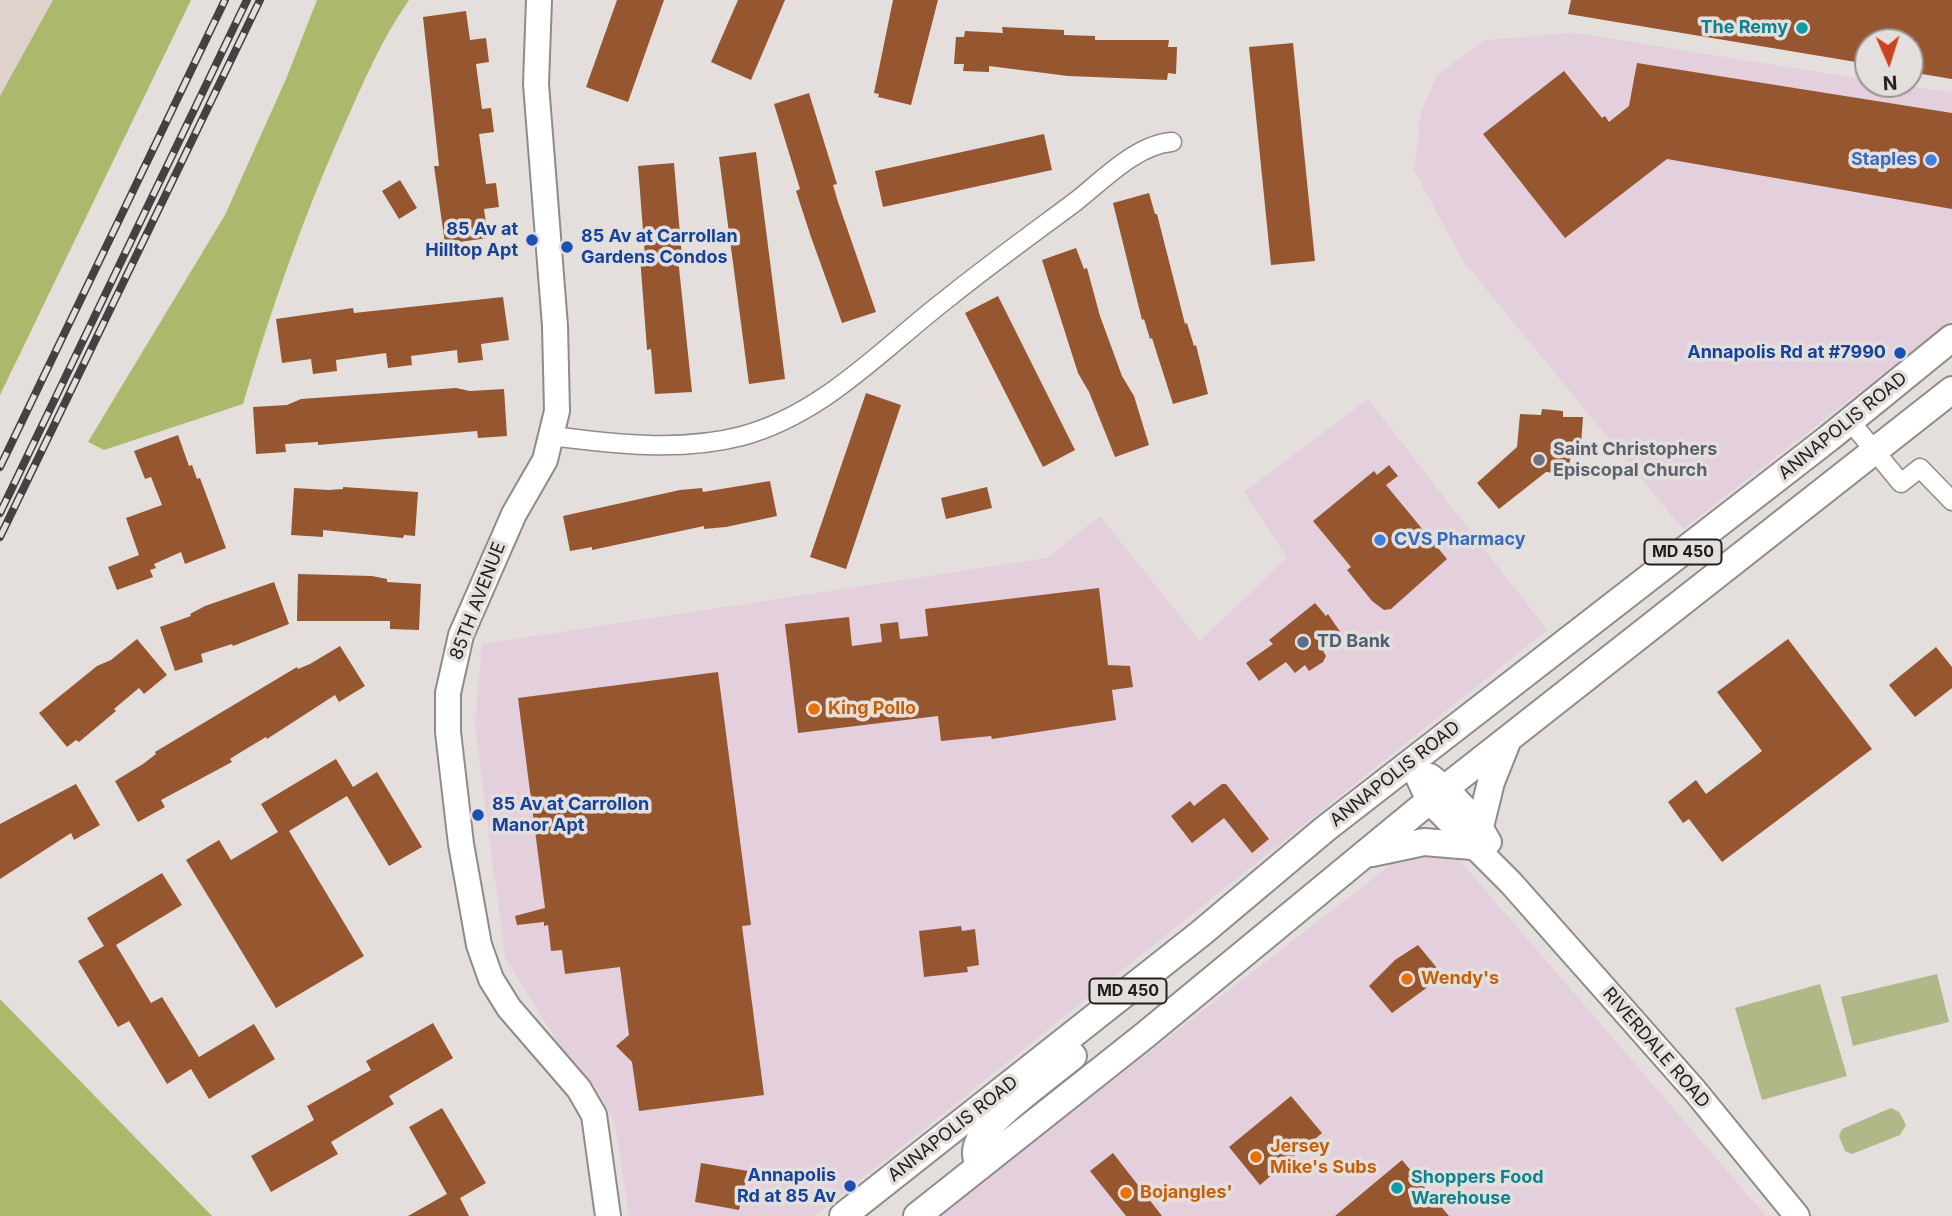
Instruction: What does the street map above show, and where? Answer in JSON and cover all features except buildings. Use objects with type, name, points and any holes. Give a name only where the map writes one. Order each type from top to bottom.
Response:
[{"type":"main road","name":"ANNAPOLIS ROAD","points":[[843,1216],[1163,963],[1325,829],[1850,421],[1952,338]]},
{"type":"main road","name":"MD 450","points":[[917,1216],[1437,795],[1952,390]]},
{"type":"main road","points":[[1363,855],[1424,842],[1476,836],[1491,782],[1509,738]]},
{"type":"main road","points":[[979,1167],[975,1153],[980,1140],[993,1124],[1131,1006],[1163,963]]},
{"type":"street","name":"85TH AVENUE","points":[[539,0],[536,84],[557,375],[557,411],[545,460],[514,514],[461,635],[448,694],[447,732],[461,844],[479,945],[491,979],[509,1008],[579,1089],[594,1115],[608,1216]]},
{"type":"street","points":[[552,436],[634,444],[693,443],[742,436],[790,417],[827,396],[946,299],[1119,169],[1157,143],[1172,142]]},
{"type":"street","points":[[1850,421],[1901,483],[1920,468],[1952,501]]},
{"type":"street","name":"RIVERDALE ROAD","points":[[1411,762],[1437,795],[1476,836],[1511,883],[1695,1091],[1797,1216]]},
{"type":"shaded area","points":[[0,0],[125,0],[0,249]]},
{"type":"shaded area","points":[[1576,33],[1854,78],[1854,98],[1924,98],[1924,88],[1952,93],[1952,320],[1683,529],[1463,261],[1414,170],[1421,112],[1437,75],[1485,40]]},
{"type":"shaded area","points":[[1368,399],[1547,630],[815,1216],[629,1216],[615,1124],[597,1089],[563,1051],[505,957],[475,726],[482,644],[1047,558],[1100,516],[1200,641],[1287,558],[1244,492]]},
{"type":"shaded area","points":[[1456,856],[1766,1216],[938,1216],[1397,860]]},
{"type":"green space","points":[[53,0],[191,0],[0,395],[0,96]]},
{"type":"green space","points":[[317,0],[409,0],[373,62],[314,197],[276,299],[243,404],[104,450],[88,442],[225,215],[286,79]]},
{"type":"green space","points":[[1937,974],[1949,1022],[1853,1046],[1841,997]]},
{"type":"green space","points":[[1820,984],[1847,1076],[1762,1100],[1735,1008]]},
{"type":"green space","points":[[0,999],[212,1216],[0,1216]]},
{"type":"green space","points":[[1891,1108],[1899,1112],[1906,1125],[1900,1135],[1852,1154],[1845,1151],[1839,1136],[1842,1129]]},
{"type":"railway","points":[[0,467],[225,0]]},
{"type":"railway","points":[[0,513],[247,0]]},
{"type":"railway","points":[[0,537],[260,0]]},
{"type":"place","name":"The Remy","points":[[1802,28]]},
{"type":"place","name":"Staples","points":[[1931,160]]},
{"type":"place","name":"85 Av at Hilltop Apt","points":[[532,240]]},
{"type":"place","name":"85 Av at Carrollan Gardens Condos","points":[[567,247]]},
{"type":"place","name":"Annapolis Rd at #7990","points":[[1900,353]]},
{"type":"place","name":"Saint Christophers Episcopal Church","points":[[1539,460]]},
{"type":"place","name":"CVS Pharmacy","points":[[1380,540]]},
{"type":"place","name":"TD Bank","points":[[1303,642]]},
{"type":"place","name":"King Pollo","points":[[814,709]]},
{"type":"place","name":"85 Av at Carrollon Manor Apt","points":[[478,815]]},
{"type":"place","name":"Wendy's","points":[[1407,979]]},
{"type":"place","name":"Jersey Mike's Subs","points":[[1256,1157]]},
{"type":"place","name":"Annapolis Rd at 85 Av","points":[[850,1186]]},
{"type":"place","name":"Shoppers Food Warehouse","points":[[1397,1188]]},
{"type":"place","name":"Bojangles'","points":[[1126,1193]]}]
